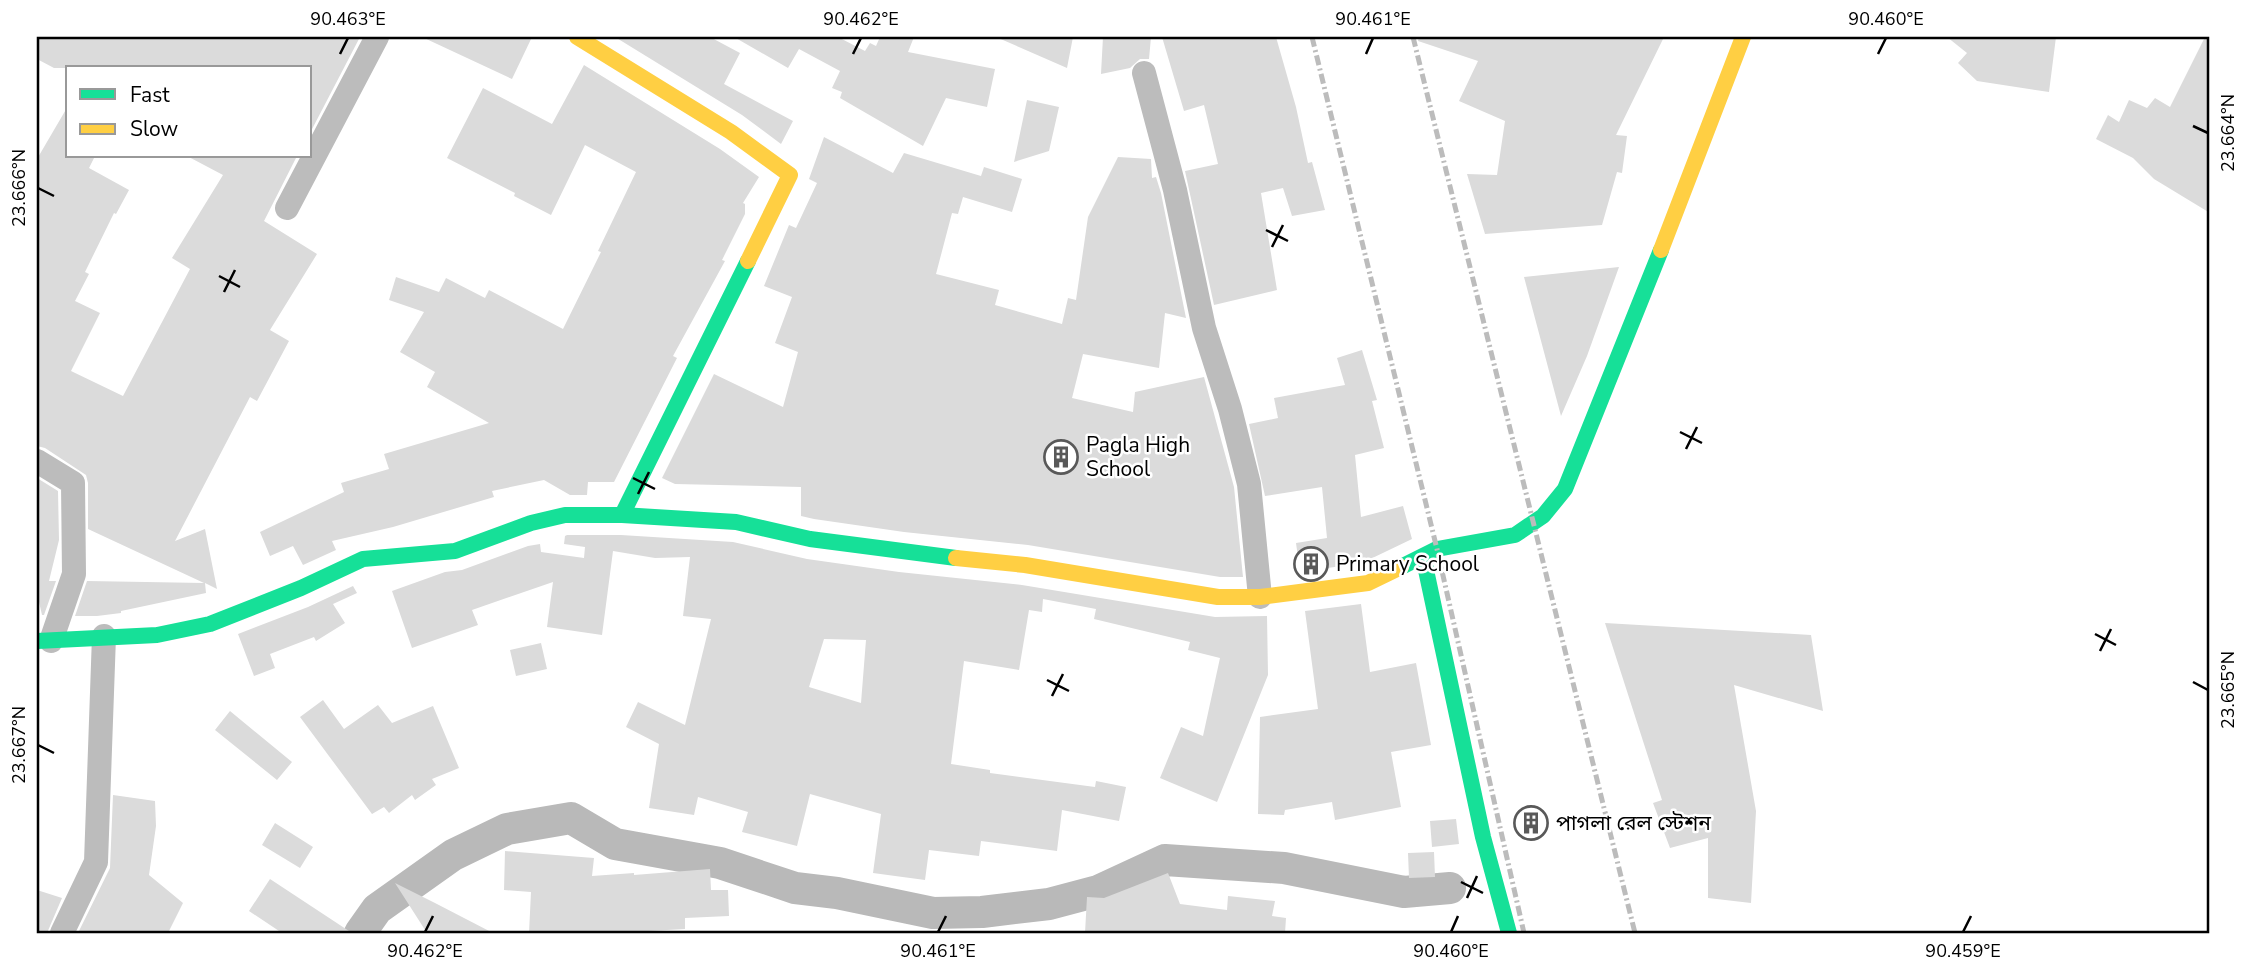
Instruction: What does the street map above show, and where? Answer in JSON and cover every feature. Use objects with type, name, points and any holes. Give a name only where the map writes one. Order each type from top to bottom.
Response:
[{"type":"street","points":[[287,208],[377,37]]},
{"type":"street","points":[[577,37],[731,132],[790,175],[622,515]]},
{"type":"street","points":[[37,461],[73,483],[74,574],[44,641],[157,635],[210,624],[301,588],[363,559],[456,551],[531,523],[565,515],[622,515],[736,522],[810,539],[1025,565],[1218,597],[1259,597],[1368,583],[1437,549],[1515,535],[1543,516],[1565,489],[1650,280],[1743,37]]},
{"type":"street","points":[[1144,74],[1175,191],[1204,328],[1230,409],[1249,484],[1259,597]]},
{"type":"street","points":[[1423,556],[1483,837],[1509,933]]},
{"type":"street","points":[[62,933],[96,862],[104,636]]},
{"type":"building","points":[[37,37],[360,37],[312,129],[312,66],[54,68],[37,59]]},
{"type":"building","points":[[422,37],[532,37],[512,79]]},
{"type":"building","points":[[615,37],[710,37],[740,53],[724,84],[793,121],[781,144],[742,115]]},
{"type":"building","points":[[734,37],[838,37],[865,51],[870,43],[876,46],[880,37],[914,37],[908,52],[995,69],[987,107],[946,98],[923,146],[840,98],[842,92],[832,88],[840,71],[799,49],[788,68]]},
{"type":"building","points":[[996,37],[1073,37],[1067,68]]},
{"type":"building","points":[[1103,37],[1151,37],[1149,59],[1140,59],[1130,68],[1101,74]]},
{"type":"building","points":[[1162,37],[1276,37],[1296,107],[1308,163],[1312,162],[1325,210],[1292,216],[1283,188],[1261,193],[1277,290],[1214,305],[1185,171],[1218,164],[1204,105],[1184,111]]},
{"type":"building","points":[[1419,37],[1664,37],[1616,135],[1627,136],[1622,173],[1617,172],[1602,225],[1485,234],[1467,174],[1497,175],[1505,121],[1459,101],[1478,61],[1418,41]]},
{"type":"building","points":[[1947,37],[2056,37],[2049,92],[1977,81],[1958,63],[1967,53]]},
{"type":"building","points":[[2205,37],[2210,37],[2210,213],[2154,179],[2133,158],[2096,139],[2108,115],[2119,122],[2129,100],[2147,108],[2155,98],[2170,107]]},
{"type":"building","points":[[584,65],[720,149],[759,177],[743,203],[745,214],[722,260],[725,261],[673,356],[677,358],[614,482],[588,482],[587,495],[570,495],[544,480],[492,491],[494,497],[393,527],[332,541],[336,550],[303,565],[293,546],[270,556],[260,532],[344,492],[341,483],[389,469],[384,454],[489,423],[427,387],[435,372],[400,352],[424,312],[389,300],[396,277],[439,292],[446,278],[485,298],[489,290],[563,329],[636,172],[585,145],[551,215],[447,158],[483,88],[552,124]]},
{"type":"building","points":[[1027,100],[1059,107],[1049,151],[1014,162]]},
{"type":"building","points":[[66,109],[66,158],[94,158],[89,168],[129,190],[116,214],[114,213],[85,272],[89,274],[75,301],[100,313],[71,371],[123,396],[190,269],[172,258],[223,175],[191,158],[296,158],[264,221],[317,254],[270,330],[289,341],[257,401],[250,397],[175,541],[205,529],[217,589],[205,583],[206,593],[121,613],[75,616],[87,581],[204,583],[88,529],[86,475],[45,448],[37,446],[37,159]]},
{"type":"building","points":[[824,137],[893,173],[904,153],[981,176],[984,167],[1022,179],[1012,212],[963,197],[958,214],[952,213],[936,274],[999,290],[995,305],[1062,324],[1068,298],[1076,300],[1088,217],[1118,157],[1151,159],[1152,178],[1156,177],[1161,193],[1186,318],[1165,313],[1159,368],[1083,354],[1072,398],[1133,412],[1135,392],[1204,377],[1234,487],[1243,577],[1220,577],[1028,545],[814,519],[801,516],[801,487],[675,484],[662,478],[714,374],[783,407],[798,352],[775,343],[792,297],[764,286],[789,225],[796,228],[817,183],[809,179]]},
{"type":"building","points":[[1619,267],[1587,356],[1561,416],[1524,277]]},
{"type":"building","points":[[1362,350],[1377,400],[1372,401],[1384,448],[1355,455],[1361,517],[1403,506],[1412,539],[1362,563],[1300,572],[1296,543],[1327,538],[1322,487],[1265,496],[1249,424],[1278,418],[1274,398],[1345,385],[1337,358]]},
{"type":"building","points":[[37,478],[58,491],[59,540],[49,581],[56,581],[44,615],[37,593]]},
{"type":"building","points":[[621,535],[733,542],[807,559],[1022,585],[1215,617],[1267,616],[1268,675],[1217,802],[1160,778],[1181,727],[1203,736],[1220,658],[1188,650],[1190,642],[1094,619],[1096,609],[1043,599],[1042,612],[1029,610],[1019,670],[964,661],[951,764],[990,770],[990,773],[1095,787],[1096,781],[1126,787],[1119,821],[1062,810],[1057,851],[981,841],[979,856],[929,850],[925,880],[873,873],[881,814],[810,794],[797,846],[742,832],[748,812],[698,797],[694,815],[649,808],[659,744],[626,727],[638,702],[685,725],[711,619],[683,616],[690,557],[655,558],[613,551],[602,635],[547,627],[553,582],[472,610],[478,625],[412,648],[392,591],[528,546],[540,544],[541,552],[584,558],[585,547],[564,544],[565,536]],"holes":[[[824,639],[866,640],[861,703],[809,687]]]},
{"type":"building","points":[[353,586],[357,593],[333,604],[345,623],[316,641],[314,637],[270,654],[275,668],[254,676],[238,634]]},
{"type":"building","points":[[1361,604],[1370,672],[1416,663],[1431,745],[1391,752],[1401,807],[1335,820],[1332,802],[1285,810],[1284,815],[1258,814],[1260,717],[1318,709],[1305,611]]},
{"type":"building","points":[[1605,623],[1811,635],[1823,711],[1734,685],[1756,811],[1751,903],[1708,898],[1708,838],[1670,848],[1653,803],[1662,800]]},
{"type":"building","points":[[541,643],[547,669],[516,676],[510,650]]},
{"type":"building","points":[[323,700],[344,729],[378,705],[392,723],[433,706],[459,768],[432,779],[436,785],[415,800],[412,795],[389,813],[384,807],[372,814],[300,717]]},
{"type":"building","points":[[230,711],[292,762],[277,780],[215,730]]},
{"type":"building","points":[[113,795],[155,801],[156,826],[149,875],[183,903],[168,933],[78,933],[110,868]]},
{"type":"building","points":[[1456,819],[1459,844],[1432,847],[1430,821]]},
{"type":"building","points":[[275,823],[313,847],[300,868],[262,845]]},
{"type":"building","points":[[505,851],[594,858],[592,876],[710,869],[711,890],[728,890],[729,916],[685,918],[685,929],[648,933],[529,933],[531,892],[504,890]]},
{"type":"building","points":[[1434,852],[1435,877],[1409,878],[1408,853]]},
{"type":"building","points":[[1168,873],[1180,904],[1227,910],[1228,896],[1275,901],[1272,916],[1286,918],[1285,933],[1085,933],[1087,897],[1104,898]]},
{"type":"building","points":[[270,879],[352,933],[282,933],[249,911]]},
{"type":"building","points":[[395,883],[435,903],[493,933],[427,933]]},
{"type":"building","points":[[37,890],[62,898],[47,933],[37,933]]},
{"type":"waterway","points":[[360,933],[377,909],[453,855],[507,829],[571,818],[615,844],[720,863],[795,888],[837,893],[933,913],[982,912],[1049,904],[1098,891],[1165,860],[1284,868],[1404,892],[1450,888]]},
{"type":"railway","points":[[1312,37],[1437,549],[1524,933]]},
{"type":"railway","points":[[1413,37],[1635,933]]},
{"type":"traffic: fast","points":[[1401,567],[1437,549],[1515,535],[1543,516],[1565,489],[1661,250]]},
{"type":"traffic: fast","points":[[622,515],[748,261]]},
{"type":"traffic: fast","points":[[37,641],[157,635],[210,624],[301,588],[363,559],[455,551],[531,523],[565,515],[622,515],[736,522],[810,539],[956,558]]},
{"type":"traffic: fast","points":[[1423,556],[1483,837],[1509,933]]},
{"type":"traffic: slow","points":[[577,37],[731,132],[790,175],[748,261]]},
{"type":"traffic: slow","points":[[1661,250],[1743,37]]},
{"type":"traffic: slow","points":[[956,558],[1025,565],[1218,597],[1260,597],[1368,583],[1401,567]]},
{"type":"place","name":"Pagla High School","points":[[1061,457]]},
{"type":"place","name":"Primary School","points":[[1311,564]]},
{"type":"place","name":"পাগলা রেল স্টেশন","points":[[1531,823]]}]
